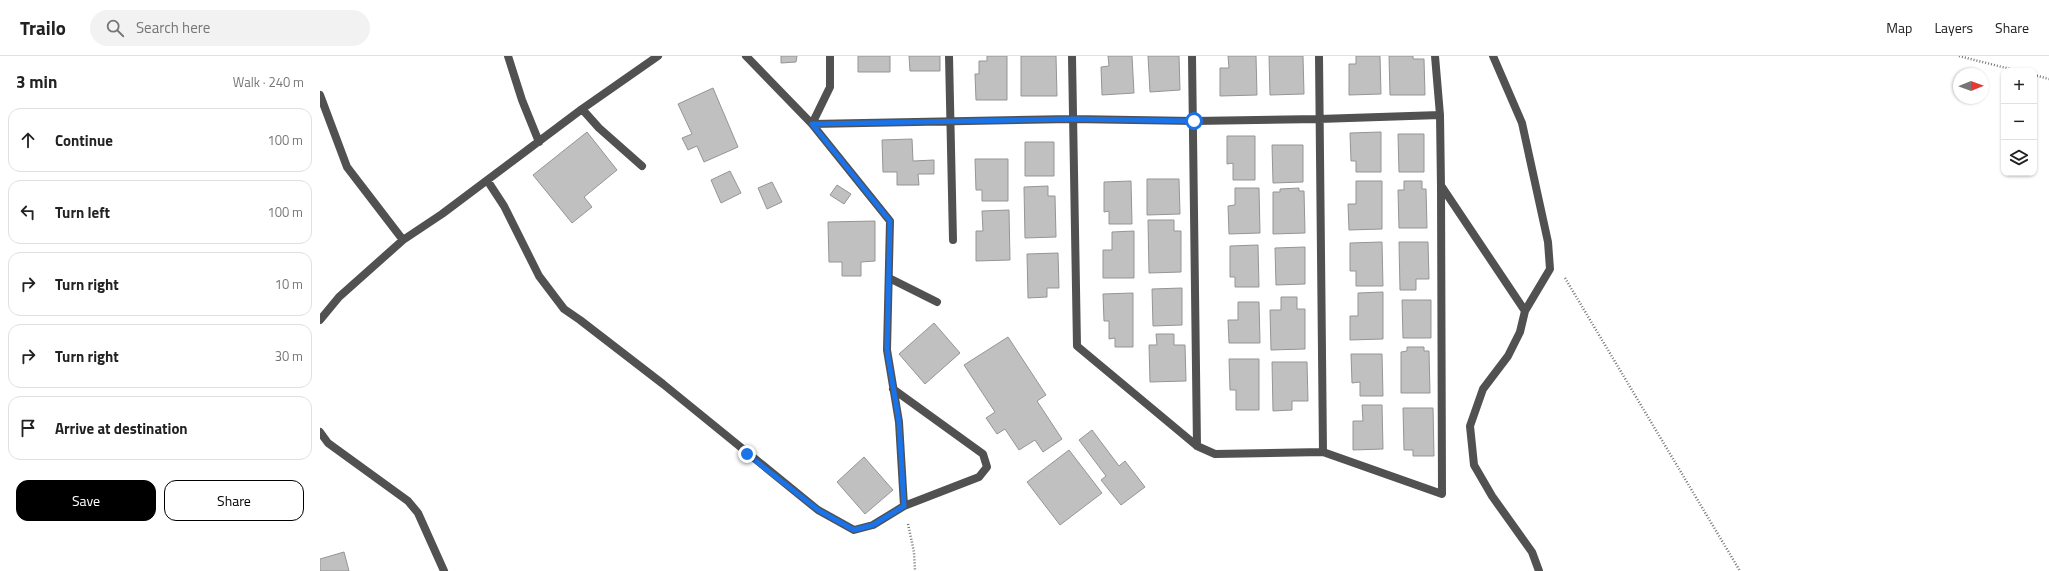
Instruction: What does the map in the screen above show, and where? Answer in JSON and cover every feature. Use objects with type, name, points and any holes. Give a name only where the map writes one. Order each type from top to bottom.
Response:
[{"type":"street","points":[[508,56],[522,100],[539,142]]},
{"type":"street","points":[[320,320],[339,297],[403,240],[658,56]]},
{"type":"street","points":[[746,56],[812,124],[890,221],[887,350],[899,422],[904,506]]},
{"type":"street","points":[[812,124],[830,87],[830,56]]},
{"type":"street","points":[[949,56],[949,122],[953,240]]},
{"type":"street","points":[[1072,56],[1077,346],[1197,446],[1215,454],[1323,452],[1442,494],[1442,186],[1440,115],[1435,56]]},
{"type":"street","points":[[1192,56],[1197,446]]},
{"type":"street","points":[[1319,56],[1323,452]]},
{"type":"street","points":[[1493,56],[1522,123],[1538,190],[1548,242],[1550,269],[1525,311],[1520,332],[1508,356],[1483,389],[1470,426],[1474,465],[1492,496],[1532,552],[1539,571]]},
{"type":"street","points":[[320,95],[347,167],[403,240]]},
{"type":"street","points":[[582,110],[599,128],[642,166]]},
{"type":"street","points":[[812,124],[1072,119],[1194,121],[1440,115]]},
{"type":"street","points":[[487,180],[504,206],[539,276],[564,309],[663,384],[818,510],[854,530],[873,525],[904,506],[980,477],[987,467],[983,454],[893,389]]},
{"type":"street","points":[[1442,186],[1525,311]]},
{"type":"street","points":[[889,278],[937,302]]},
{"type":"street","points":[[320,432],[328,443],[408,500],[418,513],[444,571]]},
{"type":"path","points":[[1960,56],[2006,68]]},
{"type":"path","points":[[2037,76],[2049,79]]},
{"type":"path","points":[[1550,256],[1572,288],[1740,571]]},
{"type":"path","points":[[904,506],[914,552],[915,571]]},
{"type":"building","points":[[781,56],[797,56],[796,62],[781,63]]},
{"type":"building","points":[[858,56],[890,56],[890,72],[858,72]]},
{"type":"building","points":[[909,56],[940,56],[940,71],[910,71]]},
{"type":"building","points":[[987,56],[1007,56],[1007,100],[976,100],[975,74],[979,74],[979,61],[987,61]]},
{"type":"building","points":[[1021,56],[1056,56],[1057,96],[1021,96]]},
{"type":"building","points":[[1108,56],[1132,56],[1134,93],[1102,95],[1101,67],[1109,66]]},
{"type":"building","points":[[1148,56],[1179,56],[1180,90],[1150,92]]},
{"type":"building","points":[[1228,56],[1256,56],[1257,95],[1220,96],[1220,68],[1229,68]]},
{"type":"building","points":[[1269,56],[1303,56],[1304,94],[1270,95]]},
{"type":"building","points":[[1356,56],[1380,56],[1381,94],[1349,95],[1349,64],[1356,64]]},
{"type":"building","points":[[1389,56],[1413,56],[1413,59],[1424,59],[1425,95],[1390,95]]},
{"type":"building","points":[[713,88],[738,147],[704,162],[697,146],[688,150],[682,138],[692,134],[678,104]]},
{"type":"building","points":[[587,132],[617,170],[584,197],[592,207],[572,223],[533,175]]},
{"type":"building","points":[[1381,132],[1381,172],[1356,172],[1356,161],[1351,161],[1350,133]]},
{"type":"building","points":[[1398,134],[1424,134],[1424,172],[1399,172]]},
{"type":"building","points":[[1227,136],[1255,136],[1255,180],[1233,180],[1233,163],[1227,164]]},
{"type":"building","points":[[912,139],[913,161],[934,160],[934,174],[918,174],[919,185],[897,185],[897,172],[883,172],[882,140]]},
{"type":"building","points":[[1025,142],[1054,142],[1054,176],[1025,176]]},
{"type":"building","points":[[1272,145],[1303,145],[1303,182],[1273,183]]},
{"type":"building","points":[[975,159],[1008,159],[1008,201],[982,201],[982,190],[976,190]]},
{"type":"building","points":[[730,171],[741,193],[721,203],[711,180]]},
{"type":"building","points":[[1147,179],[1179,179],[1180,214],[1147,215]]},
{"type":"building","points":[[1131,181],[1132,224],[1109,224],[1109,211],[1104,212],[1104,182]]},
{"type":"building","points":[[1356,181],[1382,181],[1382,229],[1349,230],[1348,204],[1356,204]]},
{"type":"building","points":[[1404,181],[1422,181],[1422,189],[1426,189],[1427,228],[1399,228],[1398,190],[1404,190]]},
{"type":"building","points":[[772,182],[782,202],[767,209],[758,188]]},
{"type":"building","points":[[837,185],[851,194],[844,204],[830,195]]},
{"type":"building","points":[[1048,186],[1048,196],[1055,196],[1056,237],[1025,238],[1024,187]]},
{"type":"building","points":[[1235,188],[1259,188],[1260,233],[1229,234],[1228,206],[1235,205]]},
{"type":"building","points":[[1299,188],[1299,191],[1304,191],[1305,233],[1273,234],[1273,192],[1280,192],[1280,189]]},
{"type":"building","points":[[1009,210],[1010,260],[976,261],[976,231],[983,231],[982,211]]},
{"type":"building","points":[[1148,220],[1174,220],[1174,231],[1181,231],[1181,272],[1149,273]]},
{"type":"building","points":[[875,221],[875,261],[861,262],[861,276],[842,276],[842,262],[829,262],[828,222]]},
{"type":"building","points":[[1134,231],[1134,278],[1103,278],[1103,250],[1112,250],[1112,232]]},
{"type":"building","points":[[1382,242],[1383,286],[1356,286],[1356,271],[1350,271],[1350,243]]},
{"type":"building","points":[[1399,242],[1428,242],[1429,279],[1416,279],[1416,290],[1400,290]]},
{"type":"building","points":[[1258,245],[1259,287],[1235,287],[1235,277],[1230,277],[1230,246]]},
{"type":"building","points":[[1305,247],[1305,284],[1276,285],[1275,248]]},
{"type":"building","points":[[1058,253],[1059,288],[1047,288],[1047,297],[1028,298],[1027,254]]},
{"type":"building","points":[[1182,288],[1182,325],[1153,326],[1152,289]]},
{"type":"building","points":[[1383,292],[1383,339],[1350,340],[1350,316],[1358,316],[1358,293]]},
{"type":"building","points":[[1133,293],[1133,347],[1115,347],[1115,338],[1109,339],[1109,321],[1104,321],[1103,294]]},
{"type":"building","points":[[1281,297],[1297,297],[1297,309],[1305,309],[1305,349],[1271,350],[1270,310],[1281,310]]},
{"type":"building","points":[[1402,300],[1431,300],[1431,338],[1403,338]]},
{"type":"building","points":[[1238,302],[1259,302],[1260,343],[1229,343],[1228,320],[1238,320]]},
{"type":"building","points":[[934,323],[960,353],[925,384],[899,354]]},
{"type":"building","points":[[1156,334],[1174,334],[1174,345],[1185,345],[1186,381],[1150,382],[1149,345],[1157,345]]},
{"type":"building","points":[[1008,337],[1046,395],[1037,401],[1062,439],[1043,452],[1035,440],[1019,450],[1005,429],[997,434],[986,418],[995,412],[964,365]]},
{"type":"building","points":[[1407,347],[1424,347],[1424,351],[1429,351],[1430,393],[1401,393],[1401,352],[1407,351]]},
{"type":"building","points":[[1351,354],[1382,354],[1383,396],[1360,396],[1360,382],[1352,383]]},
{"type":"building","points":[[1229,359],[1259,359],[1259,410],[1236,410],[1236,390],[1230,390]]},
{"type":"building","points":[[1272,362],[1307,362],[1308,401],[1292,401],[1292,410],[1273,411]]},
{"type":"building","points":[[1362,405],[1382,405],[1383,449],[1353,450],[1353,421],[1363,421]]},
{"type":"building","points":[[1403,408],[1433,408],[1434,456],[1413,456],[1413,450],[1404,450]]},
{"type":"building","points":[[1092,430],[1119,466],[1125,461],[1145,487],[1121,505],[1101,480],[1106,476],[1079,440]]},
{"type":"building","points":[[1069,450],[1102,493],[1060,525],[1027,482]]},
{"type":"building","points":[[864,457],[893,490],[865,514],[837,482]]},
{"type":"building","points":[[344,552],[349,571],[320,571],[320,559]]},
{"type":"route","points":[[747,454],[818,510],[854,530],[873,525],[904,506],[899,422],[887,350],[890,221],[812,124],[1072,119],[1194,121]]}]
